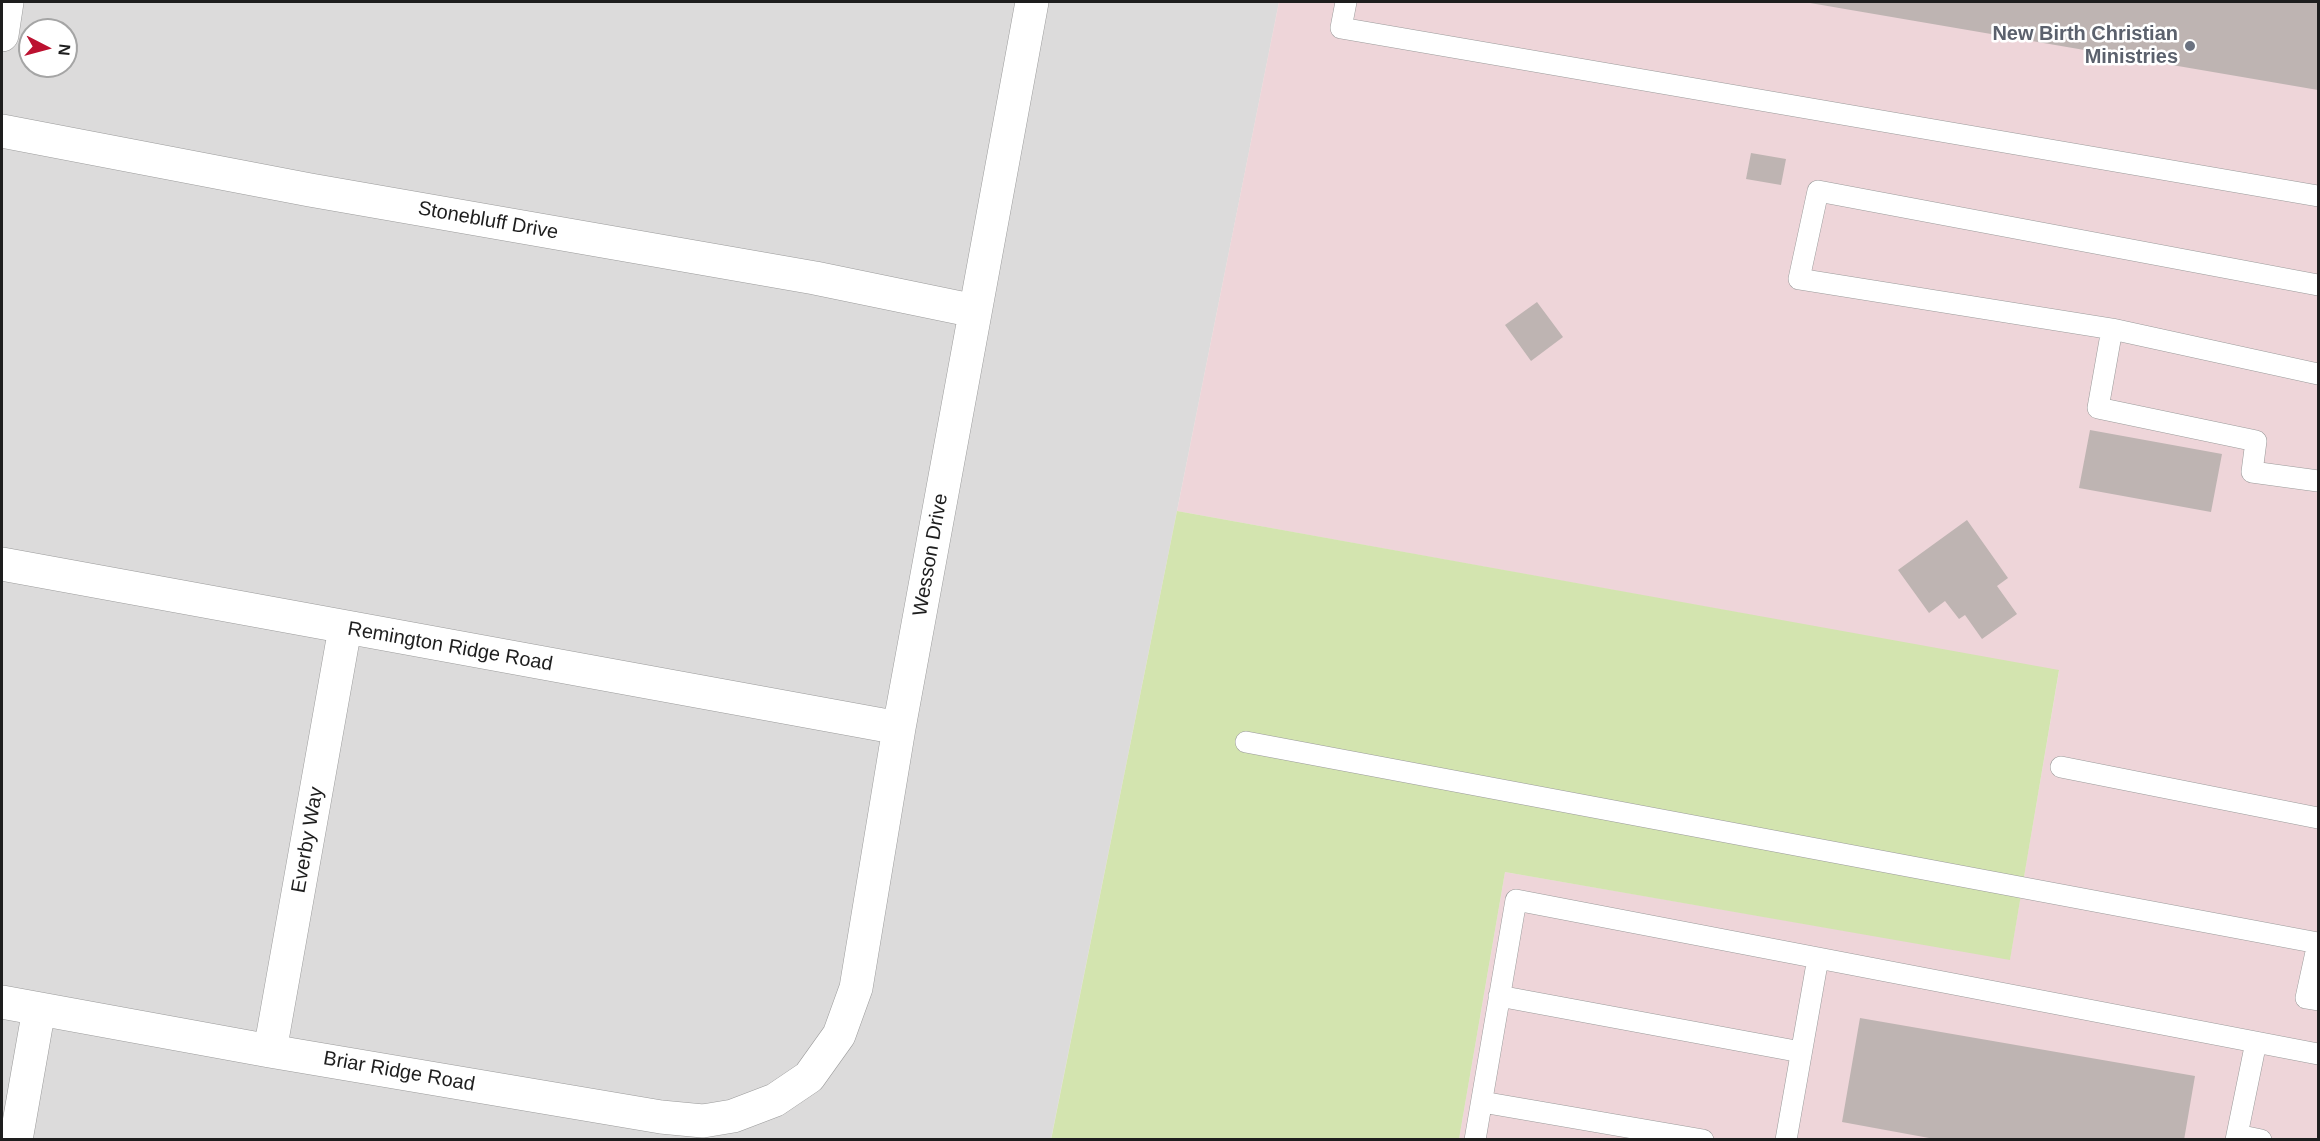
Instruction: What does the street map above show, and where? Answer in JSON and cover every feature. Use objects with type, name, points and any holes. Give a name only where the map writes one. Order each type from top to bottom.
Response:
[{"type":"street","points":[[2,35],[7,2]]},
{"type":"street","name":"Wesson Drive","points":[[792,1089],[808,1077],[831,1047],[850,1009],[1032,2]]},
{"type":"street","name":"Stonebluff Drive","points":[[2,130],[310,190],[815,278],[975,311]]},
{"type":"street","name":"Remington Ridge Road","points":[[2,564],[899,728]]},
{"type":"street","name":"Everby Way","points":[[270,1051],[345,628]]},
{"type":"street","name":"Briar Ridge Road","points":[[2,1002],[270,1051],[661,1117],[703,1121],[733,1116],[775,1100],[792,1089]]},
{"type":"street","points":[[16,1140],[39,1009]]},
{"type":"lane","points":[[1346,2],[1341,28],[2319,196]]},
{"type":"lane","points":[[2319,285],[1818,191],[1799,279],[2112,329],[2319,374]]},
{"type":"lane","points":[[2112,329],[2098,408],[2256,441],[2252,472],[2319,482]]},
{"type":"lane","points":[[1246,742],[2318,943],[2306,998],[2319,1000]]},
{"type":"lane","points":[[2061,767],[2319,818]]},
{"type":"lane","points":[[1475,1140],[1516,900],[2319,1054]]},
{"type":"lane","points":[[1786,1140],[1818,958]]},
{"type":"lane","points":[[1499,996],[1801,1052]]},
{"type":"lane","points":[[2256,1042],[2236,1137],[2261,1140]]},
{"type":"lane","points":[[1482,1102],[1703,1140]]},
{"type":"shaded area","points":[[2,2],[1279,2],[1051,1139],[2,1140]]},
{"type":"shaded area","points":[[1279,2],[2318,2],[2318,1139],[1459,1139],[1505,872],[2010,959],[2059,671],[1177,511]]},
{"type":"green space","points":[[1177,511],[2059,670],[2010,960],[1505,872],[1459,1139],[1051,1140]]},
{"type":"building","name":"New Birth Christian Ministries","points":[[2318,2],[2318,90],[1810,3]]},
{"type":"building","points":[[1751,153],[1786,159],[1781,185],[1746,179]]},
{"type":"building","points":[[1537,302],[1563,337],[1531,361],[1505,325]]},
{"type":"building","points":[[2090,430],[2222,454],[2211,512],[2079,488]]},
{"type":"building","points":[[1967,520],[2008,578],[1997,586],[2017,614],[1982,639],[1965,615],[1959,619],[1945,601],[1929,613],[1898,570]]},
{"type":"building","points":[[1860,1018],[2195,1076],[2184,1140],[1940,1140],[1842,1122]]},
{"type":"place","name":"New Birth Christian Ministries","points":[[2190,46]]}]
